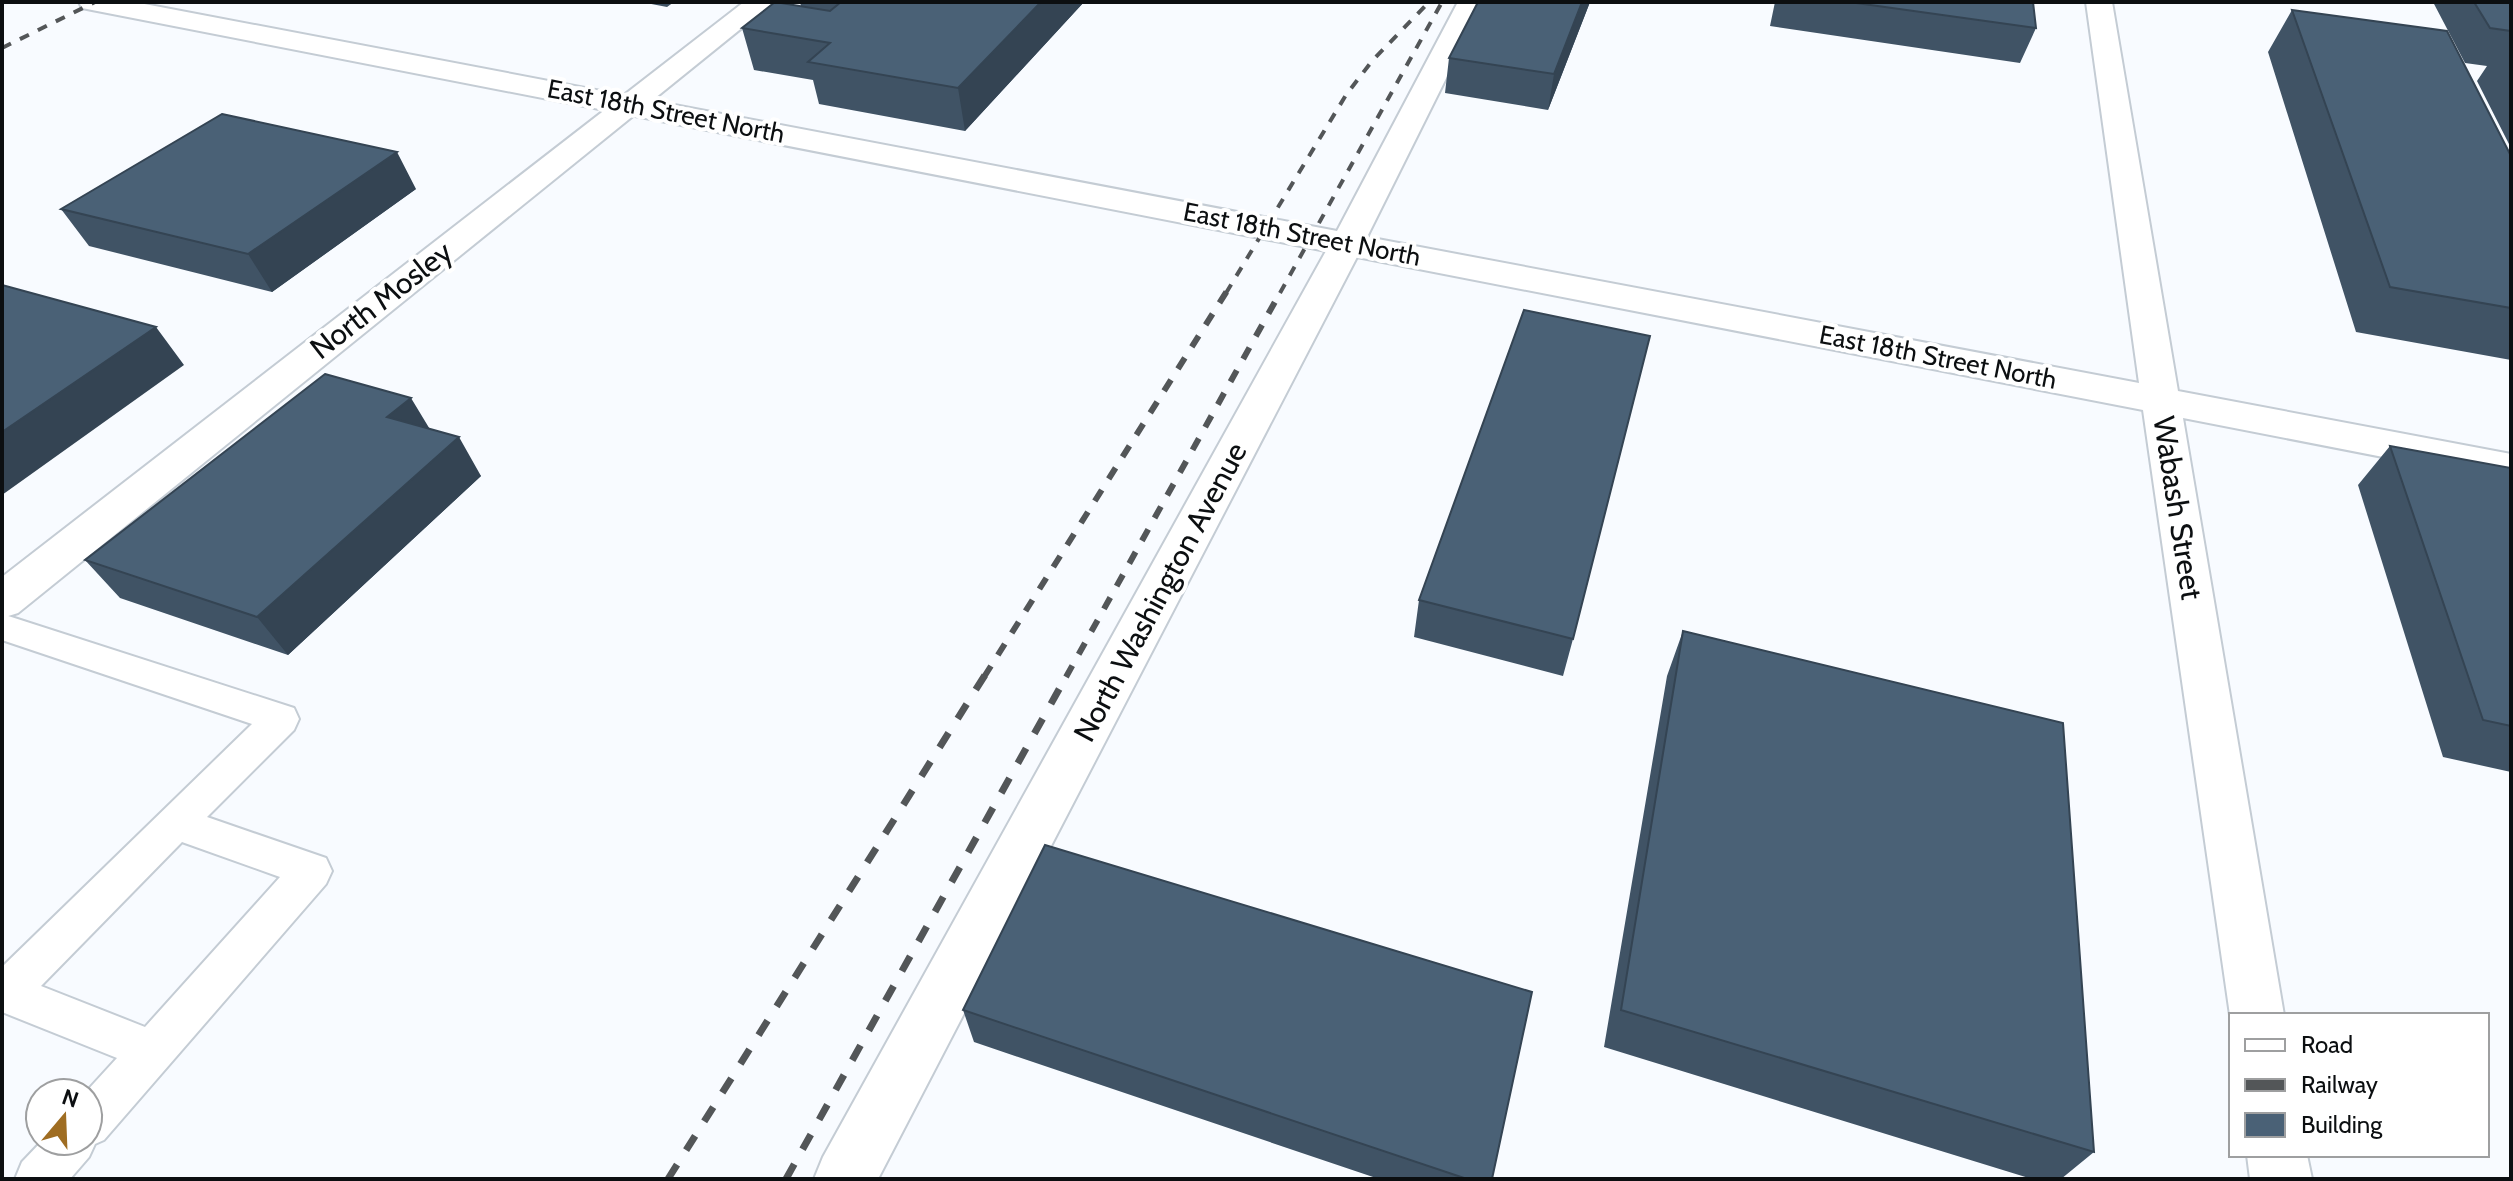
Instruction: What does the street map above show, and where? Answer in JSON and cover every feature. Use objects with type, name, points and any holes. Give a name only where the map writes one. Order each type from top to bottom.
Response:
[{"type":"street","name":"East 18th Street North","points":[[92,2],[2511,468]]},
{"type":"street","name":"North Mosley","points":[[2,601],[761,2]]},
{"type":"street","name":"North Washington Avenue","points":[[845,1179],[1347,243],[1471,2]]},
{"type":"street","name":"Wabash Street","points":[[2099,2],[2256,1013]]},
{"type":"street","points":[[2277,1157],[2281,1179]]},
{"type":"lane","points":[[2,627],[281,719],[4,992],[153,1051]]},
{"type":"lane","points":[[104,1106],[312,871],[175,823]]},
{"type":"lane","points":[[39,1179],[59,1157]]},
{"type":"building","points":[[775,2],[830,11],[841,2],[1041,2],[958,88],[808,62],[830,43],[742,28]]},
{"type":"building","points":[[1478,2],[1582,2],[1554,74],[1449,58]]},
{"type":"building","points":[[1849,2],[2033,2],[2036,28]]},
{"type":"building","points":[[2474,2],[2511,2],[2511,31],[2490,28]]},
{"type":"building","points":[[2292,10],[2447,31],[2511,156],[2511,308],[2390,287]]},
{"type":"building","points":[[222,114],[397,152],[248,254],[61,209]]},
{"type":"building","points":[[2,285],[156,327],[2,432]]},
{"type":"building","points":[[1524,310],[1650,336],[1573,639],[1419,600]]},
{"type":"building","points":[[325,374],[411,398],[387,417],[459,437],[257,617],[85,560]]},
{"type":"building","points":[[2390,446],[2511,468],[2511,726],[2483,720]]},
{"type":"building","points":[[1683,631],[2063,723],[2094,1152],[1621,1010]]},
{"type":"building","points":[[1045,845],[1532,992],[1492,1179],[1467,1179],[963,1010]]},
{"type":"railway","points":[[2,48],[95,2]]},
{"type":"railway","points":[[1226,293],[1346,95],[1372,61],[1429,2]]},
{"type":"railway","points":[[1280,293],[1442,2]]},
{"type":"railway","points":[[984,677],[1227,291]]},
{"type":"railway","points":[[1066,677],[1281,291]]},
{"type":"railway","points":[[668,1179],[985,675]]},
{"type":"railway","points":[[786,1179],[1067,675]]}]
